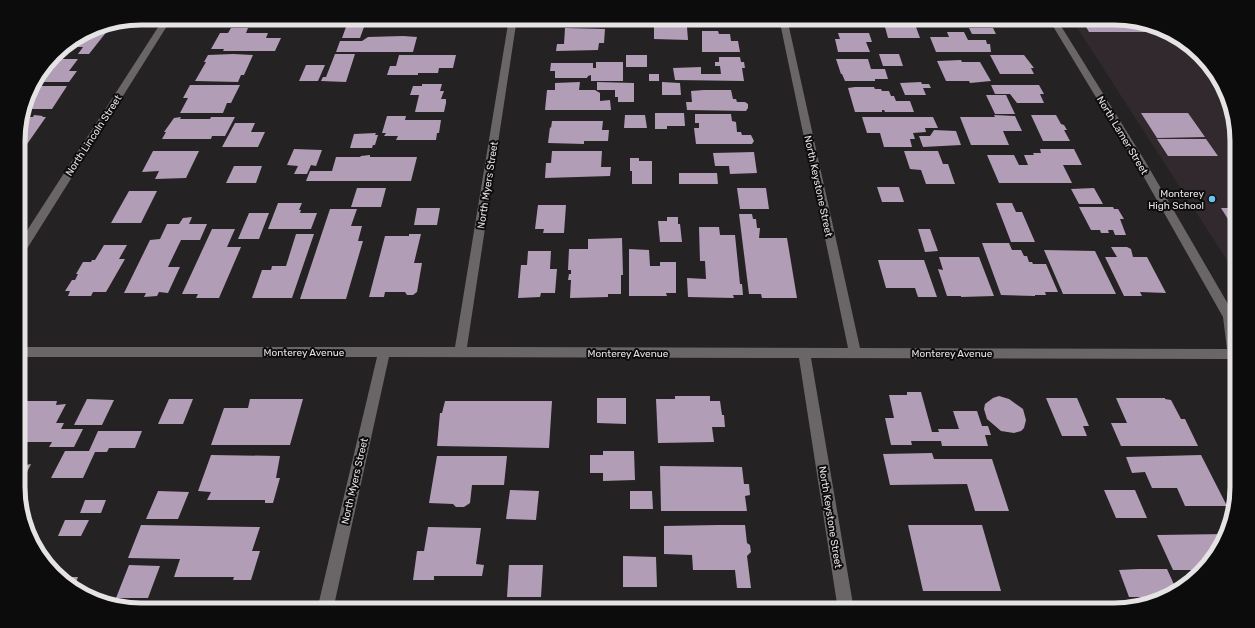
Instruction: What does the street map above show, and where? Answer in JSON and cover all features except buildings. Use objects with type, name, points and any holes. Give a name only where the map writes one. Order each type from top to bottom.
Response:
[{"type":"street","name":"North Lincoln Street","points":[[25,241],[164,25]]},
{"type":"street","name":"North Myers Street","points":[[460,352],[512,25]]},
{"type":"street","name":"North Keystone Street","points":[[785,25],[855,353]]},
{"type":"street","name":"North Lamer Street","points":[[1056,25],[1141,164],[1228,316],[1230,327]]},
{"type":"street","name":"Monterey Avenue","points":[[25,352],[1230,354]]},
{"type":"street","name":"North Myers Street","points":[[327,603],[384,352]]},
{"type":"street","name":"North Keystone Street","points":[[804,353],[845,603]]},
{"type":"shaded area","name":"Monterey High School","points":[[1076,25],[1129,26],[1159,34],[1179,44],[1191,54],[1206,70],[1215,83],[1226,111],[1229,126],[1230,265]]},
{"type":"place","name":"Monterey High School","points":[[1212,199]]}]
